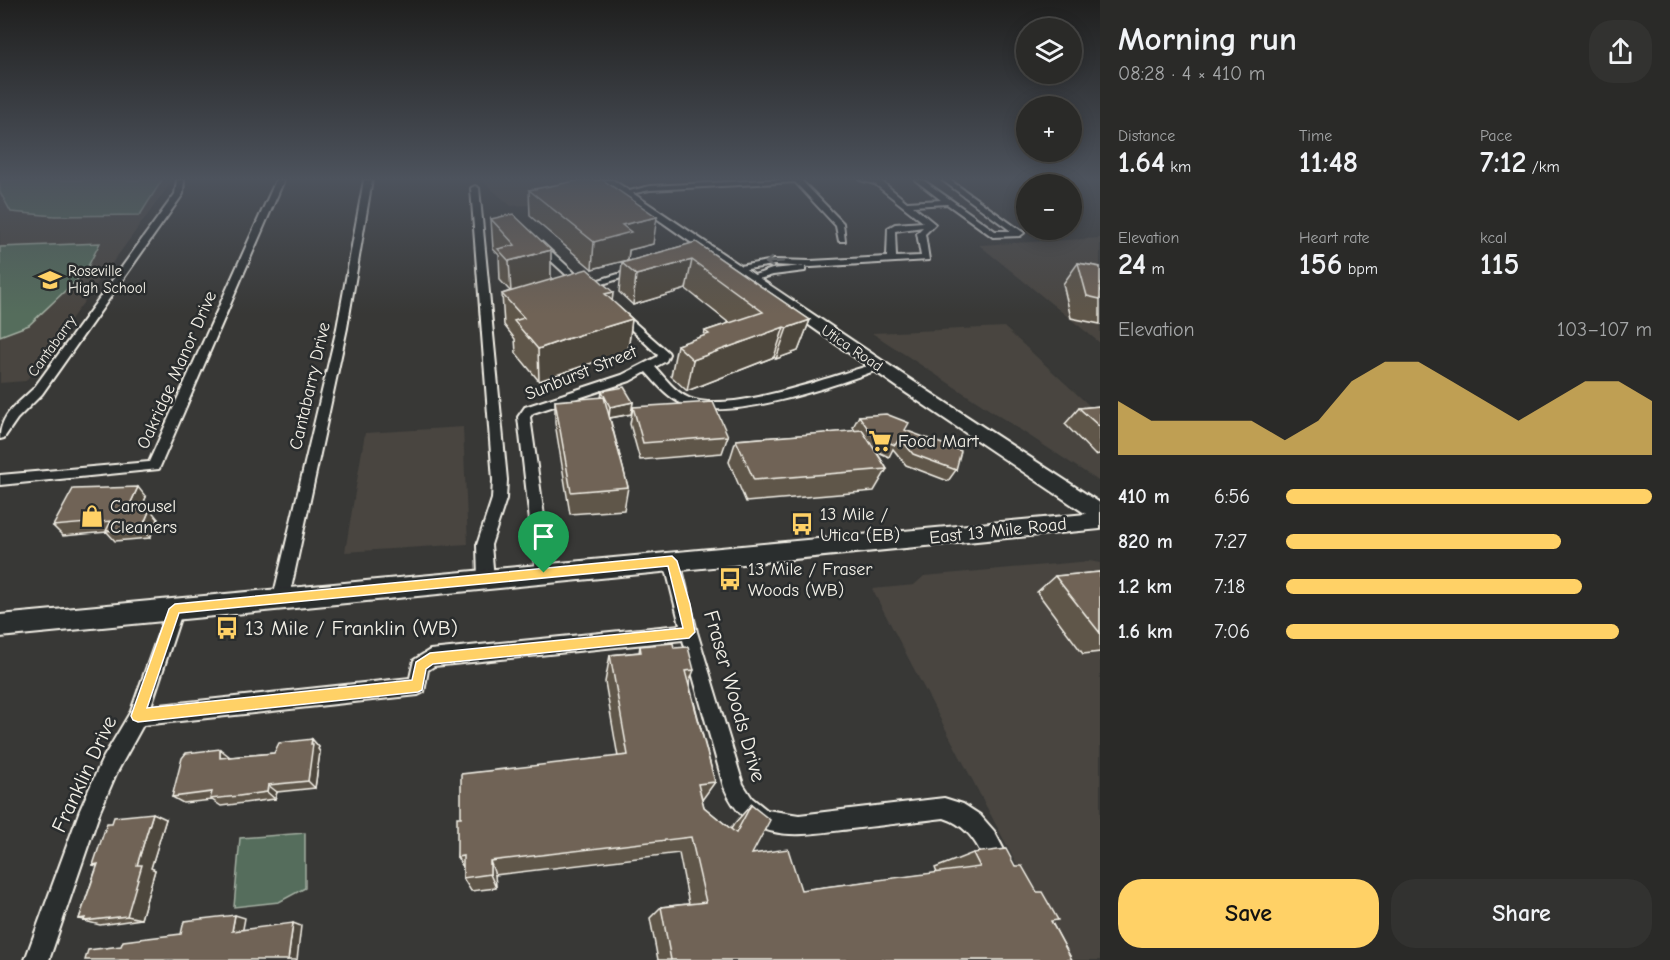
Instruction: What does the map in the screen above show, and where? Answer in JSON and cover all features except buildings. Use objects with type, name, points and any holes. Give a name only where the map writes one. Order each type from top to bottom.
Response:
[{"type":"main road","name":"Utica Road","points":[[667,225],[703,252],[737,269],[1100,513]]},
{"type":"main road","name":"East 13 Mile Road","points":[[0,627],[280,598],[1100,521]]},
{"type":"street","name":"Cantabarry","points":[[0,435],[13,416],[38,391],[157,225]]},
{"type":"street","name":"Oakridge Manor Drive","points":[[0,480],[154,466],[260,225]]},
{"type":"street","name":"Cantabarry Drive","points":[[280,598],[342,328],[360,225]]},
{"type":"street","points":[[478,225],[500,480],[499,499],[484,545],[486,579]]},
{"type":"street","points":[[840,225],[842,239]]},
{"type":"street","points":[[892,258],[891,230],[895,227],[921,225]]},
{"type":"street","points":[[737,269],[758,264],[793,261],[811,264],[926,258],[921,233],[930,225]]},
{"type":"street","points":[[981,225],[993,234],[1020,232],[1010,225]]},
{"type":"street","points":[[532,238],[575,278],[593,289]]},
{"type":"street","points":[[751,279],[772,272],[801,269],[811,264]]},
{"type":"street","points":[[568,291],[593,289],[644,269]]},
{"type":"street","name":"Sunburst Street","points":[[544,573],[524,417],[529,410],[626,378],[663,359],[664,354],[613,307]]},
{"type":"street","points":[[647,366],[685,401],[712,406],[768,397],[836,382],[879,366]]},
{"type":"street","name":"Fraser Woods Drive","points":[[672,561],[689,632],[734,787],[752,813],[764,821],[788,826],[944,808],[956,811],[980,828],[1008,879]]},
{"type":"street","name":"Franklin Drive","points":[[37,960],[90,810],[109,767],[138,716],[175,609]]},
{"type":"street","points":[[138,716],[418,686],[420,666],[430,658],[689,632]]},
{"type":"shaded area","name":"Roseville High School","points":[[0,225],[140,225],[26,381],[0,383]]},
{"type":"shaded area","points":[[1100,238],[1100,343],[979,245]]},
{"type":"shaded area","points":[[1004,327],[1092,408],[1100,408],[1100,482],[872,333]]},
{"type":"shaded area","points":[[463,427],[468,544],[345,552],[365,433]]},
{"type":"shaded area","points":[[1090,561],[1100,563],[1100,960],[1067,960],[872,589],[914,585],[924,576]]},
{"type":"green space","points":[[100,243],[85,272],[29,325],[0,336],[0,247]]},
{"type":"green space","points":[[305,833],[305,888],[279,902],[234,907],[240,838]]},
{"type":"place","name":"Roseville High School","points":[[50,280]]},
{"type":"place","name":"Food Mart","points":[[880,441]]},
{"type":"place","name":"Carousel Cleaners","points":[[92,516]]},
{"type":"place","name":"13 Mile / Utica (EB)","points":[[802,524]]},
{"type":"place","name":"13 Mile / Fraser Woods (WB)","points":[[730,579]]},
{"type":"place","name":"13 Mile / Franklin (WB)","points":[[227,628]]},
{"type":"route","points":[[672,561],[689,632],[430,658],[418,669],[418,686],[138,716],[175,609],[544,573],[672,561]]}]
